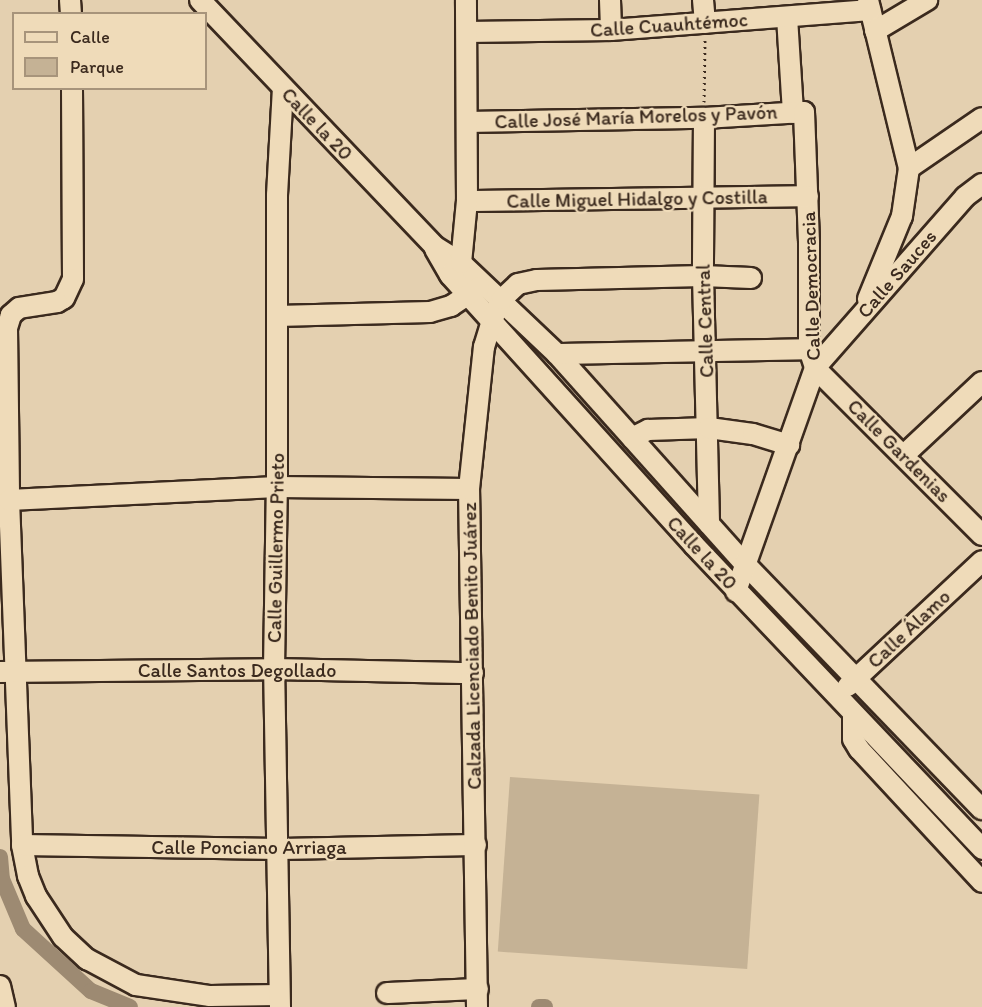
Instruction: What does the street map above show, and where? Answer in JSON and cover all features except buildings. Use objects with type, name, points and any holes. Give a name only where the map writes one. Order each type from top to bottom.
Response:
[{"type":"street","name":"Calle la 20","points":[[200,0],[476,289],[492,320],[736,591],[982,849]]},
{"type":"street","points":[[456,269],[467,201],[466,0]]},
{"type":"street","points":[[610,0],[611,30]]},
{"type":"street","points":[[703,0],[705,23]]},
{"type":"street","points":[[875,31],[927,0]]},
{"type":"street","points":[[857,320],[880,275],[902,216],[909,168],[869,5]]},
{"type":"street","name":"Calle Cuauhtémoc","points":[[467,32],[611,30],[787,17],[869,5]]},
{"type":"street","name":"Calle Democracia","points":[[736,591],[815,368],[809,349],[808,196],[787,17]]},
{"type":"street","name":"Calle Guillermo Prieto","points":[[280,1001],[274,669],[278,487],[277,195],[283,89]]},
{"type":"street","points":[[72,90],[73,279],[64,298],[57,302],[34,303],[14,311],[7,328],[8,672],[22,844],[28,876],[42,906],[63,937],[87,959],[136,985],[210,996],[280,1001]]},
{"type":"street","name":"Calle José María Morelos y Pavón","points":[[467,122],[704,118],[799,113]]},
{"type":"street","name":"Calle Central","points":[[704,118],[702,197],[709,428],[709,524]]},
{"type":"street","points":[[909,168],[982,118]]},
{"type":"street","name":"Calle Sauces","points":[[815,368],[965,197],[982,184]]},
{"type":"street","name":"Calle Miguel Hidalgo y Costilla","points":[[467,201],[808,196]]},
{"type":"street","points":[[502,299],[518,284],[537,280],[703,276],[751,278]]},
{"type":"street","name":"Calle la 20","points":[[476,289],[502,299],[557,354],[745,564],[982,809]]},
{"type":"street","points":[[277,316],[430,312],[451,306],[476,289]]},
{"type":"street","name":"Calzada Licenciado Benito Juárez","points":[[478,998],[468,489],[484,347],[492,320],[502,299]]},
{"type":"street","points":[[557,354],[809,349]]},
{"type":"street","name":"Calle Gardenias","points":[[815,368],[904,454],[982,535]]},
{"type":"street","points":[[904,454],[982,382]]},
{"type":"street","points":[[632,438],[648,430],[709,428],[753,434],[789,445]]},
{"type":"street","points":[[9,500],[278,487],[468,489]]},
{"type":"street","name":"Calle Álamo","points":[[837,697],[982,561]]},
{"type":"street","name":"Calle Santos Degollado","points":[[8,672],[274,669],[473,673]]},
{"type":"street","points":[[853,715],[853,739],[859,749],[982,882]]},
{"type":"street","name":"Calle Ponciano Arriaga","points":[[22,844],[279,849],[476,845]]},
{"type":"street","points":[[0,986],[5,1007]]},
{"type":"street","points":[[387,993],[478,998]]},
{"type":"path","points":[[704,118],[705,23]]},
{"type":"green space","points":[[510,777],[759,794],[747,969],[498,952]]},
{"type":"waterway","points":[[0,857],[2,879],[23,929],[91,991],[130,1007]]},
{"type":"waterway","points":[[539,1007],[545,1007]]}]
